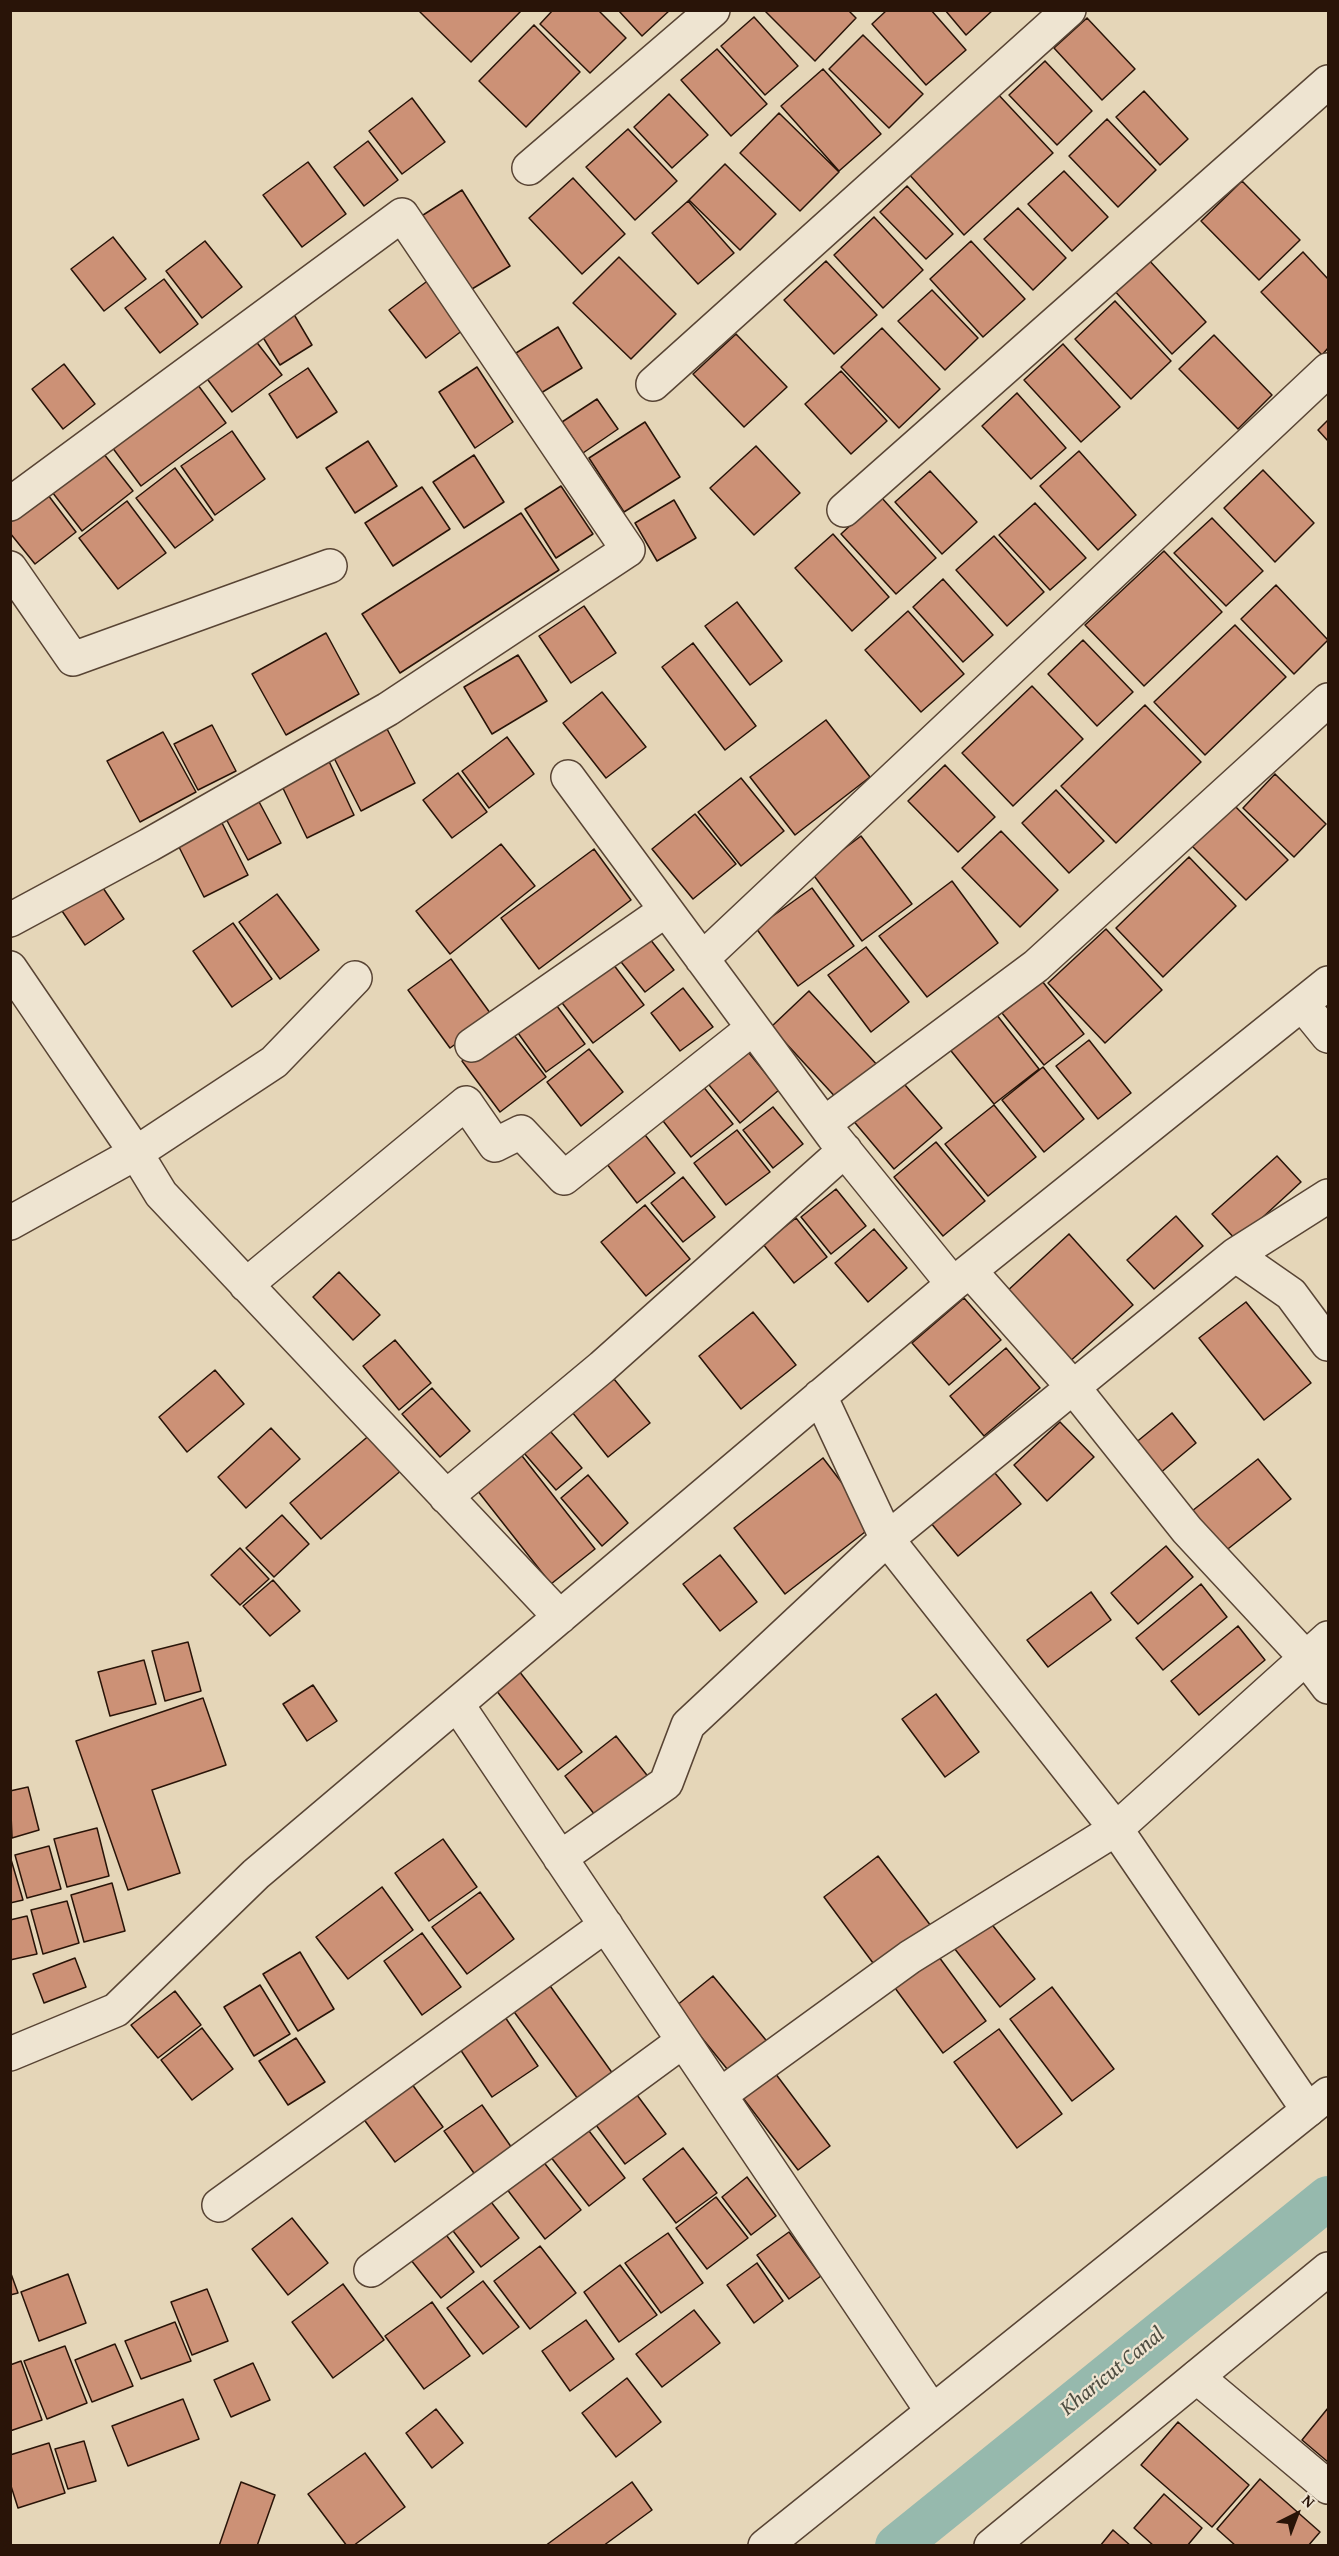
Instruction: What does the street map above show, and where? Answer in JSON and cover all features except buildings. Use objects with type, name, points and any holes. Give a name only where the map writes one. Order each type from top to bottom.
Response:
[{"type":"street","points":[[529,168],[713,10]]},
{"type":"street","points":[[652,384],[1069,10]]},
{"type":"street","points":[[844,510],[1329,82]]},
{"type":"street","points":[[10,504],[402,215],[628,550],[388,709],[149,845],[10,920]]},
{"type":"street","points":[[702,959],[1329,370]]},
{"type":"street","points":[[10,568],[73,659],[330,566]]},
{"type":"street","points":[[825,1123],[1036,966],[1329,700]]},
{"type":"street","points":[[568,777],[845,1150],[961,1277],[1073,1387],[1187,1530],[1317,1648],[1329,1687]]},
{"type":"street","points":[[472,1045],[666,910]]},
{"type":"street","points":[[10,968],[136,1153],[161,1194],[560,1617]]},
{"type":"street","points":[[10,1223],[136,1153],[274,1062],[355,978]]},
{"type":"street","points":[[10,2054],[116,2010],[256,1874],[820,1396],[961,1277],[1329,983]]},
{"type":"street","points":[[1302,1004],[1329,1036]]},
{"type":"street","points":[[246,1285],[466,1103],[495,1145],[521,1132],[564,1178],[753,1028]]},
{"type":"street","points":[[446,1497],[602,1367],[845,1150]]},
{"type":"street","points":[[560,1858],[666,1783],[688,1725],[887,1539],[1235,1255],[1329,1196]]},
{"type":"street","points":[[1235,1255],[1291,1294],[1329,1344]]},
{"type":"street","points":[[765,2546],[1318,2102],[1116,1829],[887,1539],[820,1396]]},
{"type":"street","points":[[720,2095],[910,1957],[1116,1829],[1317,1648]]},
{"type":"street","points":[[457,1704],[933,2411]]},
{"type":"street","points":[[219,2205],[606,1925]]},
{"type":"street","points":[[371,2270],[683,2041]]},
{"type":"street","points":[[991,2546],[1329,2269]]},
{"type":"street","points":[[1197,2377],[1329,2487]]},
{"type":"waterway","name":"Kharicut Canal","points":[[897,2546],[1328,2198]]}]
